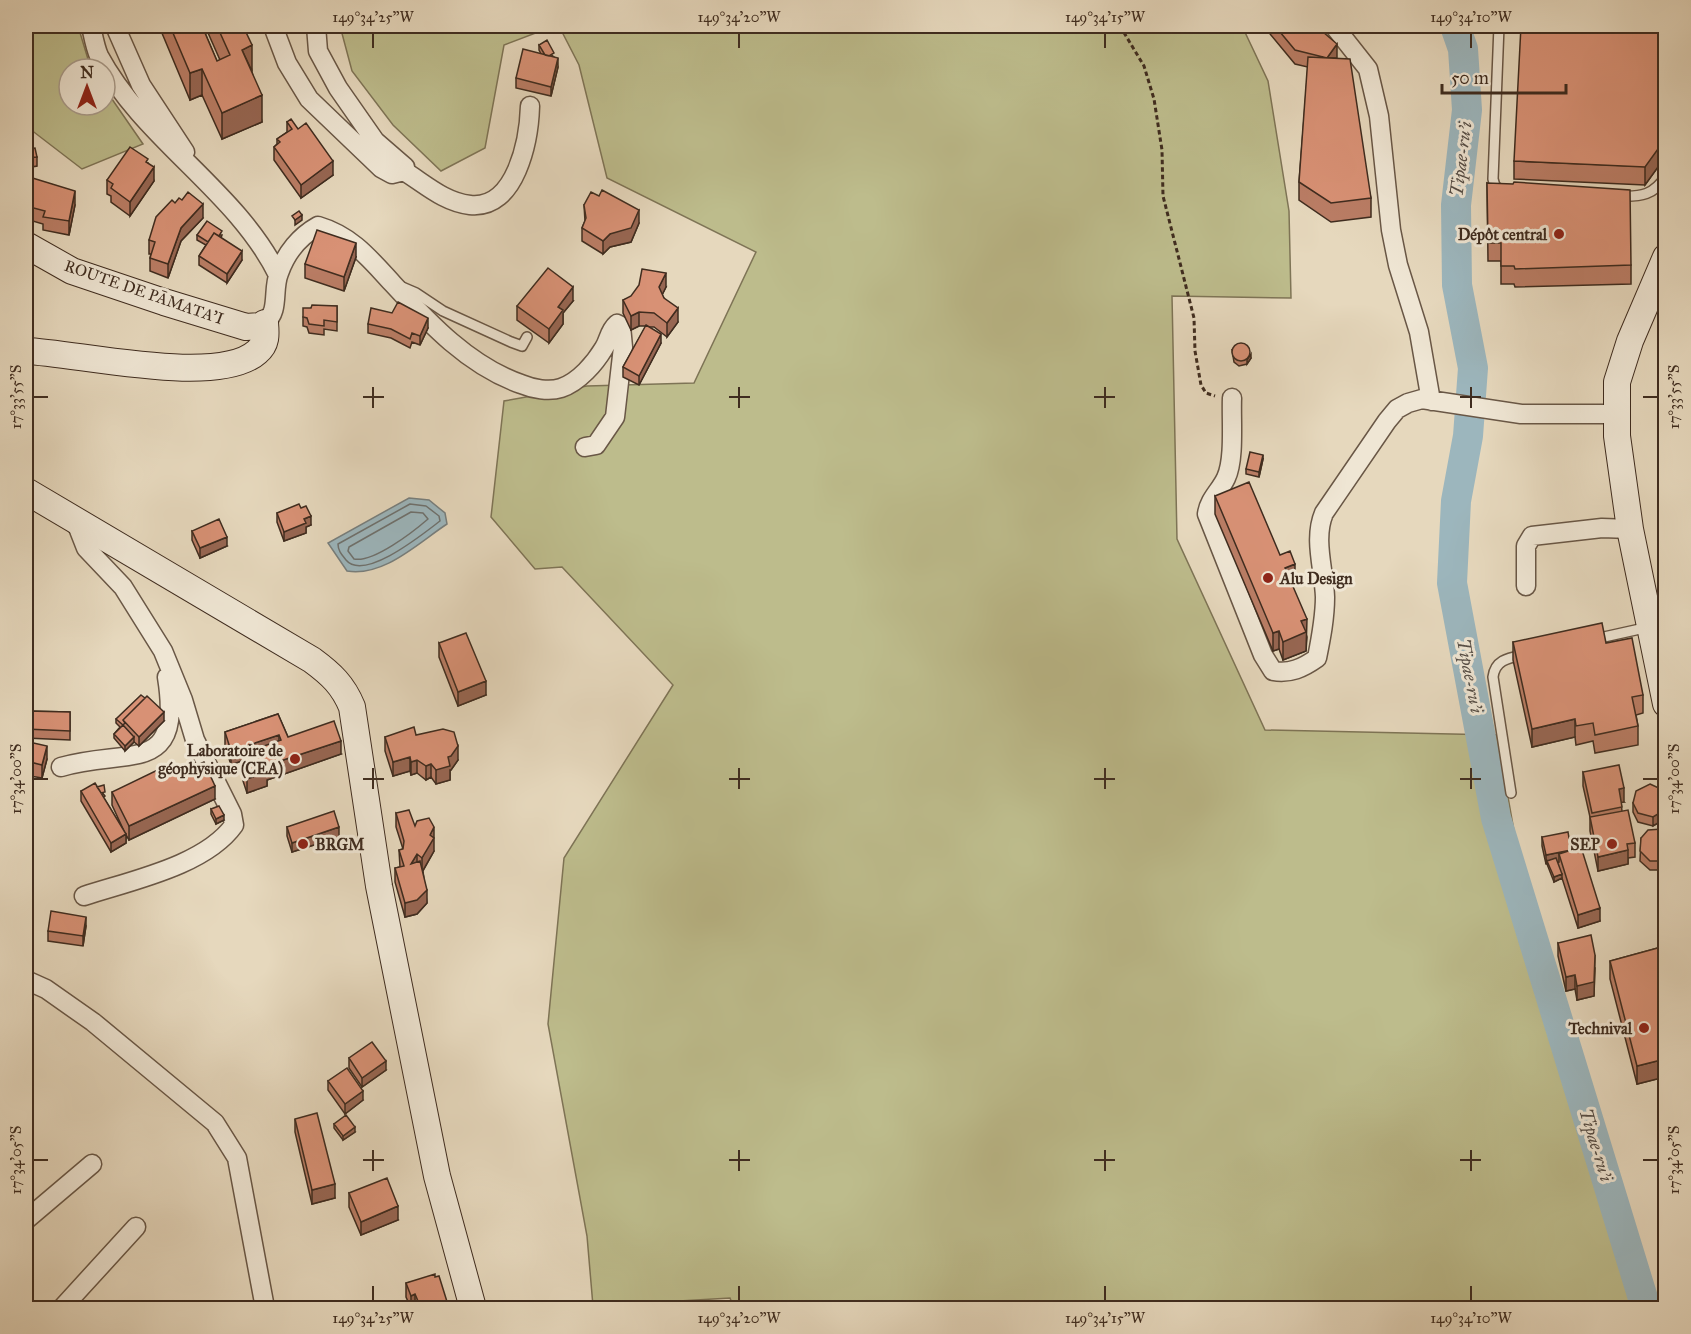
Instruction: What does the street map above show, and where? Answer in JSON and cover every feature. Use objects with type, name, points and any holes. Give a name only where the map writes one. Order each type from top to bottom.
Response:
[{"type":"street","points":[[91,26],[98,54],[121,90],[154,131],[200,177],[268,255],[278,274]]},
{"type":"street","points":[[115,26],[141,85],[200,177]]},
{"type":"street","points":[[273,26],[297,83],[324,116],[381,168],[392,174],[404,171],[430,189],[454,201],[471,205],[489,203],[504,194],[529,136],[530,106]]},
{"type":"street","points":[[316,26],[318,51],[326,68],[363,126],[375,141],[405,167],[404,171]]},
{"type":"street","points":[[1334,26],[1368,69],[1379,116],[1391,230],[1398,265],[1438,402]]},
{"type":"street","points":[[26,351],[188,369],[218,367],[244,360],[258,352],[266,339],[265,322],[271,318],[274,309],[278,274],[304,234],[318,226],[336,232],[353,243],[456,346],[505,379],[529,387],[547,390],[562,388],[580,376],[605,346],[612,329],[617,324],[621,326],[623,347],[615,417],[596,445],[585,447]]},
{"type":"street","name":"ROUTE DE PĀMATA'I","points":[[26,245],[72,271],[164,302],[246,327],[260,326],[265,322]]},
{"type":"street","points":[[1665,257],[1630,341],[1617,382],[1617,414],[1630,529],[1651,627],[1662,657],[1665,704]]},
{"type":"street","points":[[1232,398],[1227,477],[1208,505],[1207,514],[1263,655],[1273,671],[1285,673],[1317,658],[1323,628],[1325,598],[1318,527],[1324,513],[1397,409],[1422,399],[1481,410],[1558,416],[1617,414]]},
{"type":"street","points":[[26,490],[312,660],[345,689],[352,707],[378,886],[437,1176],[473,1308]]},
{"type":"street","points":[[75,520],[86,548],[123,587],[163,651],[183,700],[195,740],[232,814],[234,825],[225,838],[176,865],[84,896]]},
{"type":"street","points":[[1526,586],[1526,546],[1533,536],[1602,528],[1630,529]]},
{"type":"street","points":[[61,767],[146,752],[159,746],[167,736],[170,719],[170,694],[163,651]]},
{"type":"street","points":[[26,980],[46,989],[93,1022],[215,1123],[237,1158],[265,1308]]},
{"type":"street","points":[[26,1221],[92,1164]]},
{"type":"street","points":[[62,1308],[136,1227]]},
{"type":"lane","points":[[1499,26],[1493,179],[1500,190],[1511,190]]},
{"type":"lane","points":[[1604,195],[1639,197],[1652,192],[1665,176]]},
{"type":"lane","points":[[391,283],[416,293],[443,311],[511,342],[522,346],[526,337]]},
{"type":"lane","points":[[1584,642],[1651,627]]},
{"type":"lane","points":[[1511,793],[1493,677],[1494,668],[1506,659],[1528,654]]},
{"type":"path","points":[[1120,26],[1144,66],[1154,99],[1162,150],[1163,196],[1194,318],[1195,351],[1201,385],[1213,396],[1232,398]]},
{"type":"shaded area","points":[[26,26],[78,26],[87,57],[57,57],[57,117],[117,117],[117,106],[143,144],[82,169],[26,126]]},
{"type":"shaded area","points":[[340,26],[554,26],[504,45],[485,148],[441,171],[393,125],[352,71]]},
{"type":"shaded area","points":[[559,26],[1242,26],[1268,81],[1289,211],[1291,298],[1172,296],[1177,539],[1265,730],[1497,735],[1530,921],[1660,1308],[734,1308],[730,1298],[593,1306],[587,1236],[548,1024],[564,858],[673,685],[562,567],[535,569],[491,517],[504,401],[587,386],[694,383],[756,252],[607,178],[579,65]]},
{"type":"water","points":[[409,498],[429,500],[445,513],[447,524],[387,564],[374,569],[347,571],[328,543]]},
{"type":"building","points":[[170,26],[202,26],[217,61],[230,55],[217,26],[243,26],[252,45],[242,50],[262,95],[222,113],[202,69],[190,73]]},
{"type":"building","points":[[1275,26],[1316,26],[1337,44],[1327,58],[1295,50]]},
{"type":"building","points":[[1521,26],[1665,26],[1658,149],[1645,167],[1514,161]]},
{"type":"building","points":[[547,40],[554,53],[549,56],[545,55],[539,45]]},
{"type":"building","points":[[523,49],[558,58],[551,87],[516,78]]},
{"type":"building","points":[[1308,57],[1350,59],[1371,198],[1331,203],[1299,182]]},
{"type":"building","points":[[291,119],[298,129],[306,123],[333,161],[301,185],[274,147],[280,142],[277,139],[292,129],[287,122]]},
{"type":"building","points":[[130,147],[148,159],[146,162],[154,167],[130,202],[111,188],[113,184],[107,180]]},
{"type":"building","points":[[35,148],[37,157],[26,158],[26,149]]},
{"type":"building","points":[[26,176],[75,191],[69,221],[43,217],[45,211],[26,206]]},
{"type":"building","name":"Dépôt central","points":[[1514,182],[1630,190],[1631,265],[1515,269],[1514,266],[1501,266],[1501,243],[1488,243],[1487,183],[1513,184]]},
{"type":"building","points":[[602,190],[639,210],[631,228],[610,234],[603,241],[582,228],[586,218],[584,205],[591,192],[599,196]]},
{"type":"building","points":[[188,192],[203,204],[181,228],[168,264],[150,258],[155,242],[149,240],[156,217],[172,200],[175,203],[179,198],[182,200]]},
{"type":"building","points":[[299,211],[302,215],[295,220],[292,216]]},
{"type":"building","points":[[207,221],[222,231],[219,236],[214,233],[208,242],[197,235]]},
{"type":"building","points":[[317,230],[356,243],[344,277],[305,264]]},
{"type":"building","points":[[214,233],[242,251],[227,274],[199,256]]},
{"type":"building","points":[[548,268],[573,287],[558,307],[563,310],[549,329],[517,306]]},
{"type":"building","points":[[642,269],[666,273],[659,287],[664,298],[678,308],[667,323],[654,313],[639,312],[631,316],[623,300],[631,296],[639,285]]},
{"type":"building","points":[[398,302],[428,318],[420,336],[412,333],[410,339],[391,329],[368,324],[371,308],[392,313]]},
{"type":"building","points":[[312,305],[337,306],[337,322],[324,320],[324,326],[309,324],[307,318],[303,317],[303,308],[311,308]]},
{"type":"building","points":[[646,325],[661,334],[639,376],[623,367]]},
{"type":"building","points":[[1241,343],[1249,348],[1250,352],[1245,360],[1241,361],[1233,356],[1232,352],[1237,344]]},
{"type":"building","points":[[1250,452],[1263,455],[1259,472],[1246,469]]},
{"type":"building","name":"Alu Design","points":[[1249,482],[1280,555],[1290,551],[1295,564],[1285,568],[1307,619],[1301,621],[1306,632],[1283,642],[1279,631],[1273,633],[1215,496]]},
{"type":"building","points":[[299,504],[301,508],[306,506],[311,516],[304,519],[306,523],[284,532],[277,513]]},
{"type":"building","points":[[219,519],[227,537],[200,548],[192,531]]},
{"type":"building","points":[[1602,623],[1606,643],[1632,638],[1643,695],[1632,697],[1638,726],[1595,735],[1593,723],[1576,726],[1575,719],[1532,729],[1513,642]]},
{"type":"building","points":[[466,633],[486,681],[458,692],[439,643]]},
{"type":"building","points":[[141,695],[145,698],[123,720],[125,723],[123,725],[116,719]]},
{"type":"building","points":[[147,696],[164,712],[139,737],[123,720]]},
{"type":"building","points":[[26,711],[70,712],[70,731],[26,729]]},
{"type":"building","points":[[278,714],[288,737],[334,721],[341,741],[265,766],[267,772],[247,779],[243,767],[247,766],[244,753],[281,740],[279,735],[231,751],[225,732]]},
{"type":"building","points":[[123,725],[134,737],[125,746],[114,734]]},
{"type":"building","points":[[414,727],[416,735],[443,729],[454,732],[458,746],[448,757],[450,766],[436,770],[431,764],[426,766],[417,760],[411,762],[410,757],[393,762],[385,737]]},
{"type":"building","points":[[29,742],[47,746],[42,765],[30,762],[26,783],[26,755]]},
{"type":"building","points":[[204,762],[215,786],[129,826],[112,792],[170,764],[176,775]]},
{"type":"building","points":[[1619,765],[1624,788],[1619,789],[1622,807],[1592,813],[1583,772]]},
{"type":"building","points":[[95,783],[126,834],[111,843],[81,791]]},
{"type":"building","points":[[1650,784],[1661,789],[1665,798],[1663,811],[1653,817],[1638,813],[1633,803],[1636,791]]},
{"type":"building","points":[[104,785],[105,792],[101,793],[97,787]]},
{"type":"building","points":[[219,806],[224,815],[216,819],[211,809]]},
{"type":"building","points":[[409,810],[415,826],[417,821],[429,818],[434,827],[430,835],[434,838],[422,858],[417,854],[411,864],[420,861],[427,890],[417,900],[405,903],[395,868],[404,866],[399,850],[403,849],[404,841],[396,813]]},
{"type":"building","name":"SEP","points":[[1628,810],[1635,843],[1627,844],[1628,850],[1598,857],[1590,817]]},
{"type":"building","points":[[334,811],[339,827],[292,843],[287,827]]},
{"type":"building","points":[[1662,829],[1665,832],[1665,859],[1664,861],[1650,861],[1640,851],[1641,838],[1648,830]]},
{"type":"building","points":[[1568,832],[1571,850],[1546,855],[1542,837]]},
{"type":"building","name":"SEP","points":[[1581,847],[1600,908],[1578,915],[1559,854]]},
{"type":"building","points":[[1556,858],[1562,874],[1554,877],[1547,861]]},
{"type":"building","points":[[51,911],[86,917],[83,936],[48,931]]},
{"type":"building","points":[[1591,935],[1595,955],[1594,982],[1577,986],[1575,975],[1566,977],[1558,943]]},
{"type":"building","name":"Technival","points":[[1665,946],[1665,1059],[1637,1066],[1610,961]]},
{"type":"building","points":[[372,1042],[386,1061],[362,1078],[349,1058]]},
{"type":"building","points":[[347,1068],[363,1091],[345,1104],[328,1081]]},
{"type":"building","points":[[317,1113],[335,1184],[312,1190],[295,1119]]},
{"type":"building","points":[[346,1115],[355,1127],[343,1136],[334,1124]]},
{"type":"building","points":[[387,1178],[398,1206],[361,1222],[349,1193]]},
{"type":"building","points":[[435,1274],[435,1277],[439,1276],[449,1308],[421,1308],[415,1294],[411,1296],[406,1283]]},
{"type":"waterway","name":"Tipae-ru’i","points":[[1455,26],[1463,49],[1467,110],[1456,205],[1457,285],[1473,368],[1468,436],[1456,501],[1452,583],[1496,818],[1646,1308]]},
{"type":"place","name":"Dépôt central","points":[[1559,234]]},
{"type":"place","name":"Alu Design","points":[[1268,578]]},
{"type":"place","name":"Laboratoire de géophysique (CEA)","points":[[295,759]]},
{"type":"place","name":"BRGM","points":[[303,844]]},
{"type":"place","name":"SEP","points":[[1612,844]]},
{"type":"place","name":"Technival","points":[[1644,1028]]}]
